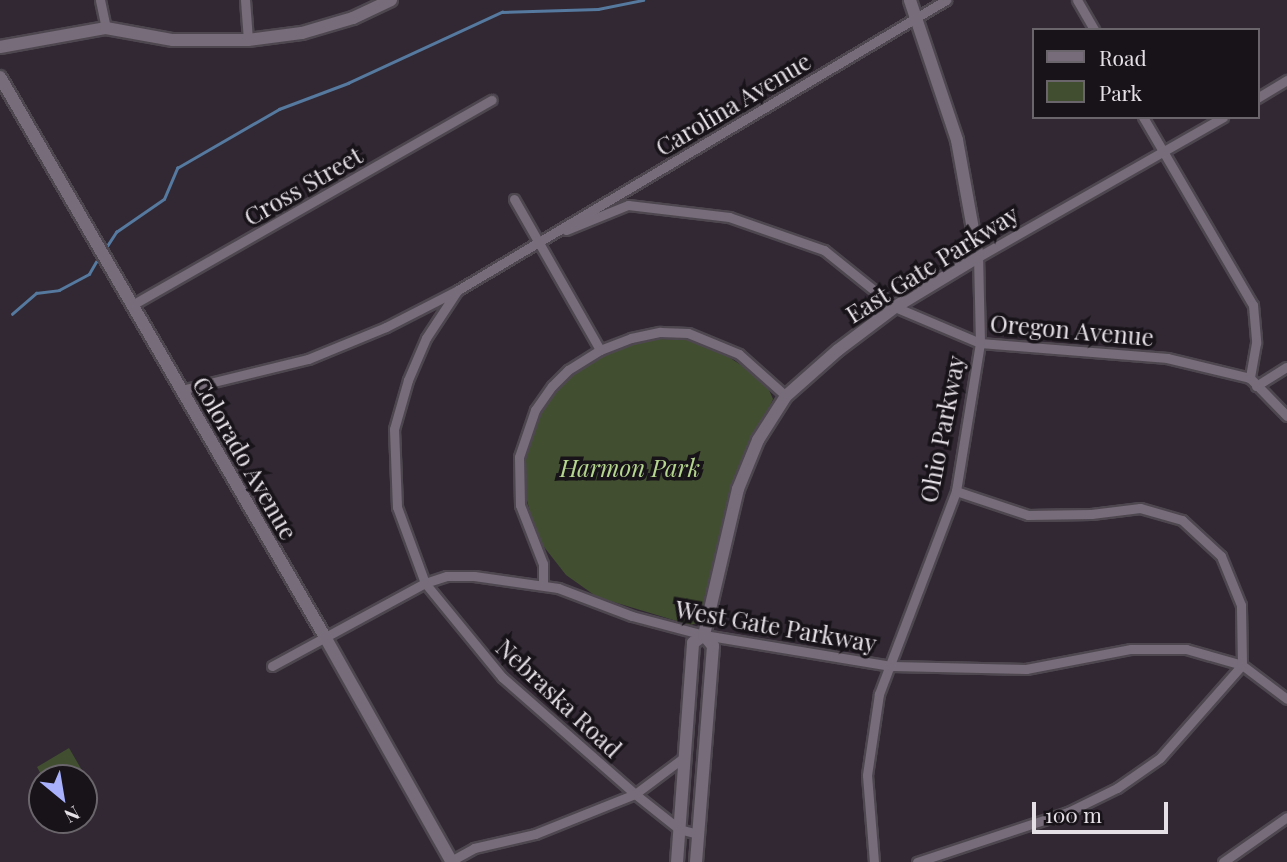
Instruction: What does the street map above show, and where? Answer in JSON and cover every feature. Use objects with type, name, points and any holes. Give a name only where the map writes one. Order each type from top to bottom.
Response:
[{"type":"street","points":[[100,0],[106,28]]},
{"type":"street","points":[[245,0],[248,40]]},
{"type":"street","points":[[0,47],[106,28],[173,40],[248,40],[302,33],[353,18],[391,0]]},
{"type":"street","name":"Ohio Parkway","points":[[874,862],[867,775],[878,694],[892,666],[956,491],[979,343],[978,257],[957,140],[910,0]]},
{"type":"street","name":"Carolina Avenue","points":[[181,390],[308,359],[386,327],[458,290],[946,0]]},
{"type":"street","points":[[1077,0],[1093,28]]},
{"type":"street","name":"Colorado Avenue","points":[[0,77],[325,637],[451,862]]},
{"type":"street","points":[[1259,97],[1287,80]]},
{"type":"street","name":"Cross Street","points":[[132,305],[492,100]]},
{"type":"street","points":[[1144,119],[1253,305],[1253,382],[1287,416]]},
{"type":"street","name":"East Gate Parkway","points":[[677,862],[693,643],[704,635],[743,475],[758,440],[786,396],[838,350],[895,306],[1220,119]]},
{"type":"street","points":[[513,199],[600,350]]},
{"type":"street","name":"Oregon Avenue","points":[[538,241],[628,205],[729,217],[824,250],[895,306],[979,343],[1167,358],[1253,382]]},
{"type":"street","name":"Nebraska Road","points":[[458,290],[426,338],[408,380],[394,429],[397,507],[425,583],[502,677],[635,794],[679,829],[698,834]]},
{"type":"street","points":[[543,585],[543,564],[523,518],[518,493],[521,448],[528,423],[552,386],[568,370],[600,350],[646,334],[688,333],[739,354],[786,396]]},
{"type":"street","points":[[1253,382],[1287,368]]},
{"type":"street","points":[[917,862],[1068,812],[1117,788],[1160,758],[1242,666],[1241,605],[1221,556],[1182,520],[1140,508],[1091,514],[1028,515],[956,491]]},
{"type":"street","name":"West Gate Parkway","points":[[272,666],[425,583],[447,576],[474,576],[543,585],[632,616],[704,635],[892,666],[1026,668],[1131,649],[1186,649],[1242,666],[1287,699]]},
{"type":"street","name":"East Gate Parkway","points":[[696,862],[713,646],[704,635]]},
{"type":"street","points":[[451,862],[474,848],[546,830],[635,794],[683,758]]},
{"type":"street","points":[[1223,862],[1287,817]]},
{"type":"green space","name":"Harmon Park","points":[[661,339],[690,340],[718,350],[753,373],[769,390],[773,399],[736,476],[703,614],[697,623],[690,625],[597,597],[566,575],[537,538],[524,489],[524,468],[531,434],[542,410],[557,388],[579,368],[598,356],[630,344]]},
{"type":"green space","points":[[69,748],[78,764],[42,764]]},
{"type":"waterway","points":[[107,246],[116,232],[164,199],[177,168],[279,109],[348,83],[502,12],[598,9],[643,0]]},
{"type":"waterway","points":[[12,314],[36,293],[59,290],[89,274],[97,260]]}]
